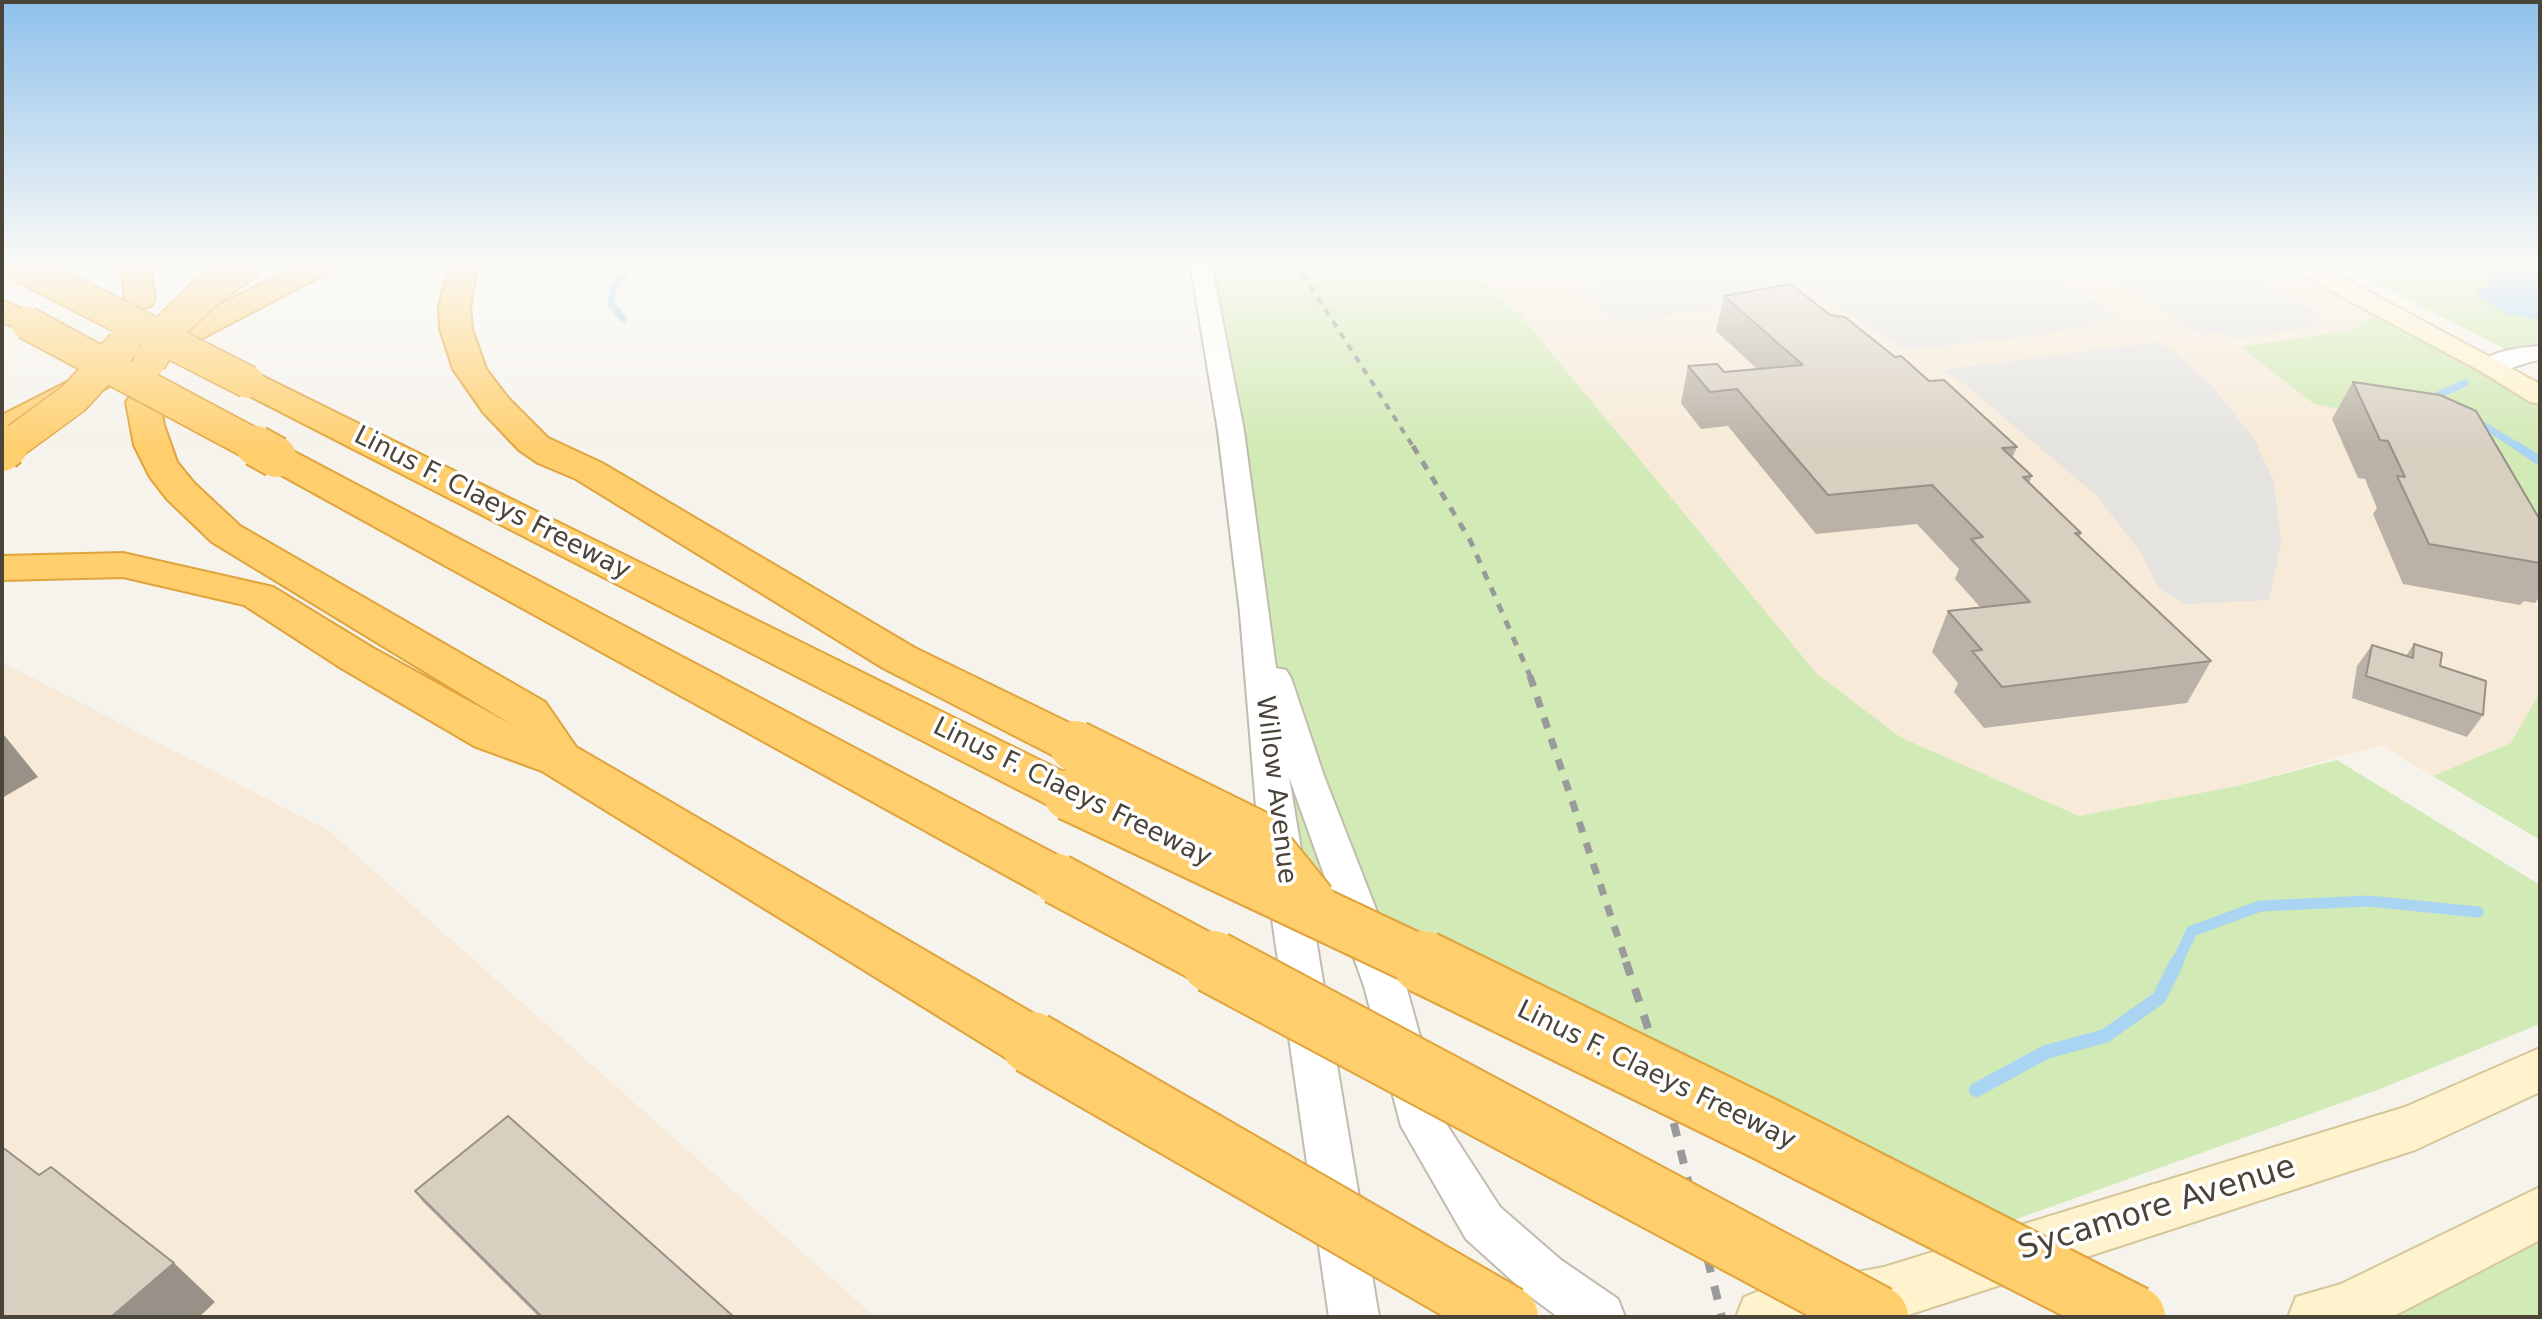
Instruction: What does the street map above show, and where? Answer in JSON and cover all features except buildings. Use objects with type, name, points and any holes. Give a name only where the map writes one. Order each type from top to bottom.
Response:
[{"type":"highway","points":[[28,324],[1877,1317]]},
{"type":"highway","points":[[2,451],[74,398],[125,343],[132,324]]},
{"type":"highway","name":"Linus F. Claeys Freeway","points":[[134,324],[248,382],[1072,770],[1318,911],[1763,1128],[2134,1317]]},
{"type":"highway","points":[[2,408],[171,324]]},
{"type":"highway","points":[[174,324],[144,371],[143,402],[146,430],[157,463],[184,497],[226,534],[529,713],[559,759]]},
{"type":"highway","points":[[2,429],[207,324]]},
{"type":"highway","points":[[455,324],[456,339],[475,381],[492,403],[540,449],[589,471],[899,658],[1072,770]]},
{"type":"highway","points":[[478,324],[492,365],[521,410],[589,471]]},
{"type":"highway","points":[[2,568],[123,565],[258,596],[357,658],[491,735],[559,759],[1032,1043],[1507,1317]]},
{"type":"main road","points":[[2411,324],[2540,396]]},
{"type":"main road","points":[[2458,324],[2534,361]]},
{"type":"main road","name":"Sycamore Avenue","points":[[1764,1317],[1884,1295],[2400,1132],[2540,1069]]},
{"type":"main road","points":[[2316,1317],[2346,1311],[2540,1212]]},
{"type":"street","name":"Willow Avenue","points":[[1211,324],[1231,431],[1255,613],[1274,807],[1354,1317]]},
{"type":"street","points":[[2491,366],[2534,361]]},
{"type":"street","points":[[1255,613],[1306,776],[1385,986],[1423,1126],[1483,1223],[1544,1277],[1600,1317]]},
{"type":"shaded area","points":[[1527,324],[2363,324],[2352,330],[2242,347],[2449,430],[2540,540],[2540,692],[2511,743],[2433,776],[2381,745],[2237,786],[2079,816],[1900,737],[1817,674]]},
{"type":"shaded area","points":[[1864,324],[2100,324],[2039,335],[1906,350]]},
{"type":"shaded area","points":[[2183,324],[2322,326],[2235,339],[2223,332],[2201,335]]},
{"type":"shaded area","points":[[2156,342],[2172,350],[2212,386],[2253,437],[2274,482],[2281,543],[2269,600],[2187,604],[2159,589],[2140,551],[2096,495],[1962,382],[1941,370]]},
{"type":"shaded area","points":[[2,662],[329,831],[875,1317],[2,1317]]},
{"type":"green space","points":[[1209,324],[1527,324],[1817,674],[1900,737],[2079,816],[2237,786],[2337,760],[2540,885],[2540,1024],[2380,1089],[1997,1226],[1318,911],[1290,859]]},
{"type":"green space","points":[[2363,324],[2410,324],[2540,396],[2540,540],[2449,430],[2314,404],[2241,347],[2352,330]]},
{"type":"green space","points":[[2455,324],[2540,324],[2540,353],[2517,355]]},
{"type":"green space","points":[[2540,692],[2540,840],[2433,776],[2511,743]]},
{"type":"green space","points":[[2540,1212],[2540,1317],[2327,1317]]},
{"type":"waterway","points":[[2444,401],[2436,396],[2465,383]]},
{"type":"waterway","points":[[2475,420],[2520,448]]},
{"type":"waterway","points":[[2517,446],[2540,461]]},
{"type":"waterway","points":[[2176,964],[2192,931],[2260,906],[2369,901],[2478,912]]},
{"type":"waterway","points":[[1976,1090],[2046,1052],[2105,1036],[2159,998],[2176,964]]},
{"type":"railway","points":[[1334,324],[1414,448]]},
{"type":"railway","points":[[1413,446],[1470,540],[1531,678]]},
{"type":"railway","points":[[1530,676],[1627,964]]},
{"type":"railway","points":[[1626,962],[1656,1052],[1722,1317]]}]
